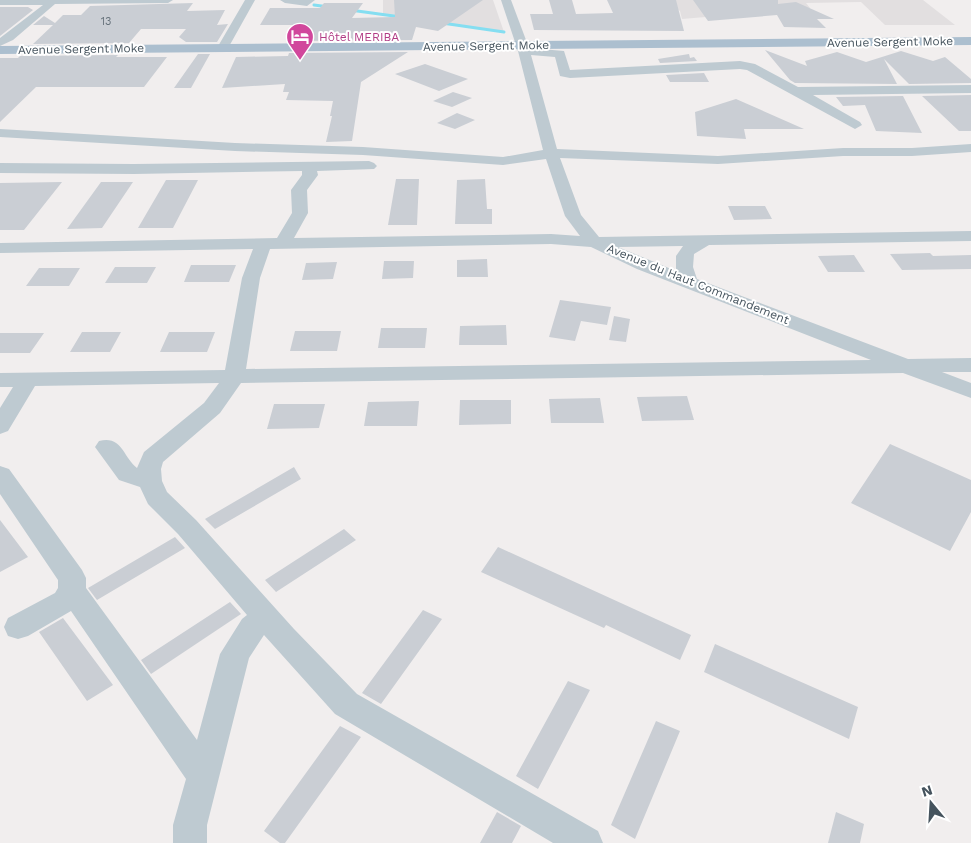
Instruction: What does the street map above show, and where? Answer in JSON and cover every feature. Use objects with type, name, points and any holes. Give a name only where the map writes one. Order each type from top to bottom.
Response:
[{"type":"main road","name":"Avenue Sergent Moke","points":[[3,46],[522,48],[971,41]]},
{"type":"street","points":[[0,2],[168,0]]},
{"type":"street","points":[[223,48],[250,0]]},
{"type":"street","points":[[286,0],[307,3],[310,0]]},
{"type":"street","points":[[506,0],[522,48],[551,153],[574,216],[591,238]]},
{"type":"street","points":[[3,46],[52,2]]},
{"type":"street","points":[[522,48],[560,54],[564,72],[570,74],[746,66],[796,91],[855,125]]},
{"type":"street","points":[[796,91],[971,89]]},
{"type":"street","points":[[0,133],[503,161],[551,153],[718,160],[843,152],[971,148]]},
{"type":"street","points":[[0,168],[134,169],[406,165],[434,156]]},
{"type":"street","points":[[282,244],[300,212],[299,190],[310,175],[309,166]]},
{"type":"street","points":[[0,248],[552,239],[971,228]]},
{"type":"street","points":[[591,238],[707,240],[971,236]]},
{"type":"street","name":"Avenue du Haut Commandement","points":[[591,238],[643,265],[971,391]]},
{"type":"street","points":[[689,283],[683,267],[684,258],[692,246],[707,240]]},
{"type":"street","points":[[263,244],[249,288],[234,378],[212,408],[152,458],[149,469],[150,482],[157,496],[346,704],[586,843]]},
{"type":"street","points":[[0,380],[234,378],[971,365]]},
{"type":"street","points":[[0,426],[27,381]]},
{"type":"street","points":[[106,447],[127,474],[150,482]]},
{"type":"street","points":[[0,475],[72,578],[72,590],[65,601],[18,627]]},
{"type":"street","points":[[72,590],[203,776]]},
{"type":"street","points":[[190,843],[190,825],[235,654],[252,628],[266,616]]},
{"type":"shaded area","points":[[383,0],[493,0],[504,32],[383,14]]},
{"type":"shaded area","points":[[664,0],[923,0],[955,25],[885,25],[861,2],[806,3],[810,8],[682,19],[680,11]]},
{"type":"building","points":[[394,0],[483,0],[438,31],[416,27],[412,40],[293,41],[300,25],[260,25],[270,8],[320,8],[324,3],[363,3],[352,18],[395,17]]},
{"type":"building","points":[[549,0],[572,0],[576,14],[613,13],[607,0],[676,0],[684,31],[534,30],[530,14],[553,14]]},
{"type":"building","points":[[693,0],[778,0],[778,4],[796,2],[834,19],[817,19],[826,28],[784,27],[777,15],[708,21]]},
{"type":"building","points":[[193,3],[187,11],[225,10],[217,25],[228,24],[217,42],[186,42],[179,37],[186,29],[141,29],[129,43],[33,44],[53,25],[33,25],[44,16],[55,23],[63,15],[81,15],[90,6]]},
{"type":"building","points":[[0,7],[28,7],[33,10],[0,36]]},
{"type":"building","points":[[765,50],[807,66],[805,61],[837,52],[866,62],[901,51],[933,61],[945,57],[971,79],[971,83],[909,84],[884,59],[897,84],[795,83],[790,80]]},
{"type":"building","points":[[408,52],[361,82],[352,141],[326,142],[332,116],[330,116],[333,101],[286,100],[289,92],[283,92],[285,84],[222,88],[236,57],[288,56],[289,53]]},
{"type":"building","points":[[198,54],[210,54],[191,88],[174,88]]},
{"type":"building","points":[[689,54],[690,58],[694,57],[697,61],[660,63],[658,59]]},
{"type":"building","points":[[118,55],[116,57],[167,57],[144,87],[36,87],[0,122],[0,58]]},
{"type":"building","points":[[425,64],[468,79],[439,91],[395,74]]},
{"type":"building","points":[[704,73],[709,82],[670,82],[666,75]]},
{"type":"building","points":[[453,92],[472,98],[452,107],[433,101]]},
{"type":"building","points":[[971,95],[971,131],[959,131],[922,96]]},
{"type":"building","points":[[903,96],[922,133],[876,131],[865,105],[843,106],[836,97]]},
{"type":"building","points":[[736,99],[804,129],[744,129],[746,139],[697,136],[695,112]]},
{"type":"building","points":[[457,113],[475,120],[455,129],[437,123]]},
{"type":"building","points":[[396,179],[419,179],[417,225],[388,225]]},
{"type":"building","points":[[485,179],[487,209],[492,209],[492,224],[455,224],[457,180]]},
{"type":"building","points":[[166,180],[198,180],[173,228],[138,228]]},
{"type":"building","points":[[62,182],[24,230],[0,230],[0,183]]},
{"type":"building","points":[[101,182],[133,182],[102,228],[67,229]]},
{"type":"building","points":[[728,206],[765,206],[772,219],[734,220]]},
{"type":"building","points":[[930,253],[933,256],[971,255],[971,269],[902,270],[890,254]]},
{"type":"building","points":[[854,255],[865,272],[828,272],[818,256]]},
{"type":"building","points":[[487,259],[488,277],[457,277],[457,260]]},
{"type":"building","points":[[384,261],[414,261],[413,278],[382,279]]},
{"type":"building","points":[[337,262],[333,279],[302,280],[306,263]]},
{"type":"building","points":[[191,265],[236,265],[229,282],[184,282]]},
{"type":"building","points":[[115,267],[156,267],[147,283],[105,283]]},
{"type":"building","points":[[39,268],[80,268],[69,286],[26,286]]},
{"type":"building","points":[[560,300],[611,307],[607,325],[581,321],[575,341],[549,337]]},
{"type":"building","points":[[614,316],[630,319],[626,342],[609,340]]},
{"type":"building","points":[[506,325],[507,345],[459,345],[460,326]]},
{"type":"building","points":[[381,328],[427,328],[425,348],[378,348]]},
{"type":"building","points":[[295,331],[341,331],[337,351],[290,351]]},
{"type":"building","points":[[82,332],[121,332],[110,352],[70,352]]},
{"type":"building","points":[[169,332],[215,332],[207,352],[160,352]]},
{"type":"building","points":[[0,333],[44,333],[30,353],[0,353]]},
{"type":"building","points":[[687,396],[694,420],[642,421],[637,397]]},
{"type":"building","points":[[600,398],[604,423],[551,423],[549,399]]},
{"type":"building","points":[[460,400],[511,400],[511,424],[459,425]]},
{"type":"building","points":[[419,401],[417,426],[364,426],[368,402]]},
{"type":"building","points":[[274,404],[325,404],[319,428],[267,429]]},
{"type":"building","points":[[890,444],[971,480],[971,512],[950,551],[851,503]]},
{"type":"building","points":[[294,467],[301,479],[215,529],[205,519]]},
{"type":"building","points":[[0,520],[28,557],[0,572]]},
{"type":"building","points":[[344,529],[356,540],[276,592],[265,580]]},
{"type":"building","points":[[175,537],[185,548],[97,600],[88,588]]},
{"type":"building","points":[[498,547],[691,635],[680,660],[606,625],[604,628],[481,572]]},
{"type":"building","points":[[230,602],[241,614],[151,674],[141,660]]},
{"type":"building","points":[[423,610],[442,619],[381,704],[362,693]]},
{"type":"building","points":[[63,618],[113,685],[87,701],[39,632]]},
{"type":"building","points":[[715,644],[858,707],[849,739],[704,672]]},
{"type":"building","points":[[568,681],[590,690],[538,789],[516,776]]},
{"type":"building","points":[[656,721],[680,731],[635,839],[611,825]]},
{"type":"building","points":[[340,726],[361,737],[285,843],[280,843],[264,831]]},
{"type":"building","points":[[497,812],[521,826],[512,843],[480,843]]},
{"type":"building","points":[[836,812],[864,824],[860,843],[828,843]]},
{"type":"waterway","points":[[314,5],[329,7]]},
{"type":"waterway","points":[[350,10],[401,17]]},
{"type":"waterway","points":[[442,23],[504,32]]},
{"type":"place","name":"Hôtel MERIBA","points":[[300,61]]}]
